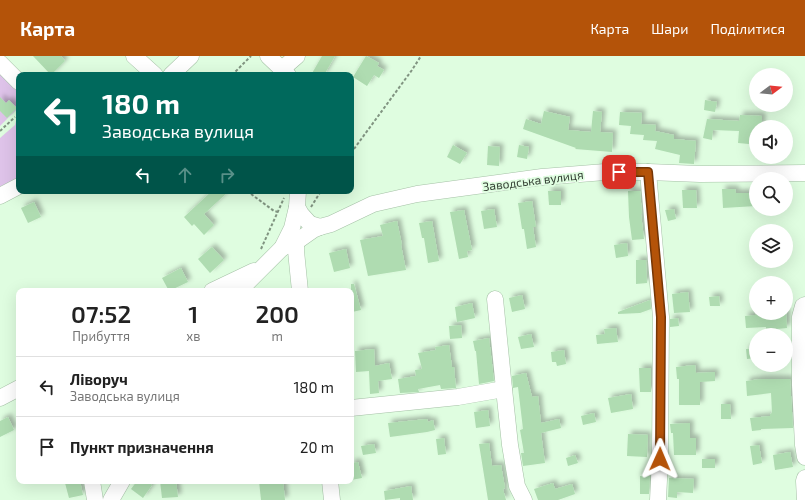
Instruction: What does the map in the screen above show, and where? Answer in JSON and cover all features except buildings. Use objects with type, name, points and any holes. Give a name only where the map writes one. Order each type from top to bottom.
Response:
[{"type":"street","points":[[134,56],[152,72]]},
{"type":"street","points":[[174,72],[190,56]]},
{"type":"street","points":[[268,56],[285,72],[297,56]]},
{"type":"street","points":[[0,63],[16,79]]},
{"type":"street","name":"Заводська вулиця","points":[[289,245],[313,230],[331,224],[373,204],[417,194],[542,177],[605,172],[700,174],[805,173]]},
{"type":"street","points":[[648,172],[661,317],[660,459],[658,500]]},
{"type":"street","points":[[0,196],[16,188]]},
{"type":"street","points":[[292,194],[300,213],[310,224],[320,227]]},
{"type":"street","points":[[289,245],[292,228],[300,213]]},
{"type":"street","points":[[218,288],[252,272],[265,256],[289,245]]},
{"type":"street","points":[[289,245],[296,251],[300,288]]},
{"type":"street","points":[[244,288],[265,256]]},
{"type":"street","points":[[495,299],[507,425],[517,486],[524,500]]},
{"type":"street","points":[[805,305],[803,306],[800,317],[800,385],[805,457]]},
{"type":"street","points":[[354,408],[451,397],[504,389]]},
{"type":"street","points":[[0,398],[16,390]]},
{"type":"street","points":[[805,478],[805,500]]},
{"type":"street","points":[[92,484],[95,500]]},
{"type":"street","points":[[111,500],[120,484]]},
{"type":"street","points":[[330,484],[332,500]]},
{"type":"path","points":[[235,72],[251,56]]},
{"type":"path","points":[[354,150],[421,56]]},
{"type":"path","points":[[0,131],[15,118]]},
{"type":"path","points":[[251,194],[274,211],[278,212]]},
{"type":"path","points":[[265,256],[273,221],[291,194]]},
{"type":"path","points":[[300,213],[309,212],[319,194]]},
{"type":"shaded area","points":[[0,59],[16,76],[16,110],[0,126]]},
{"type":"shaded area","points":[[16,121],[16,184],[0,192],[0,138],[15,125]]},
{"type":"route","points":[[619,172],[648,172],[661,317],[660,459]]}]
